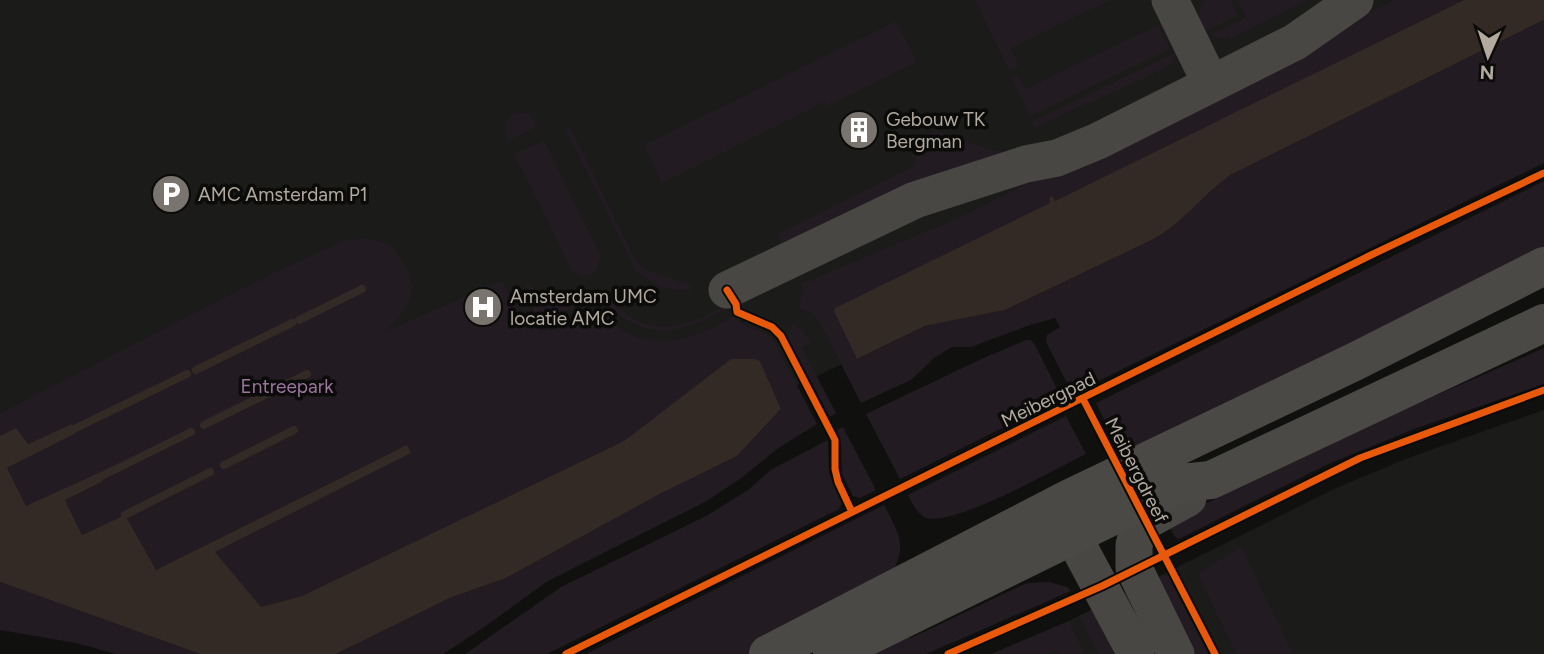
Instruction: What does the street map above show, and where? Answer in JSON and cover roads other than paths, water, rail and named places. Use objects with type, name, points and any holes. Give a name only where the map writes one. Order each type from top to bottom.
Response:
[{"type":"main road","name":"Meibergdreef","points":[[832,654],[1082,519],[1344,367],[1544,266]]},
{"type":"main road","name":"Meibergdreef","points":[[768,654],[1082,519],[1180,483],[1211,480],[1544,323]]},
{"type":"street","points":[[727,290],[915,200],[1026,164],[1032,151],[1059,139],[1119,104],[1206,72],[1290,18],[1355,0]]},
{"type":"street","points":[[1175,2],[1206,72]]},
{"type":"street","points":[[1176,654],[1134,568],[1136,539],[1146,521],[1190,498],[1211,480]]},
{"type":"street","points":[[1082,519],[1124,563],[1134,568]]},
{"type":"street","points":[[1082,519],[1136,654]]},
{"type":"waterway","points":[[299,320],[362,289]]},
{"type":"waterway","points":[[196,370],[292,323]]},
{"type":"waterway","points":[[74,429],[187,374]]},
{"type":"waterway","points":[[204,425],[307,374]]},
{"type":"waterway","points":[[224,465],[294,430]]},
{"type":"waterway","points":[[102,476],[191,432]]},
{"type":"waterway","points":[[125,515],[210,472]]},
{"type":"place","name":"Gebouw TK Bergman","points":[[859,130]]},
{"type":"place","name":"AMC Amsterdam P1","points":[[171,194]]},
{"type":"place","name":"Amsterdam UMC locatie AMC","points":[[483,307]]},
{"type":"park label","name":"Entreepark","points":[[287,386]]}]
